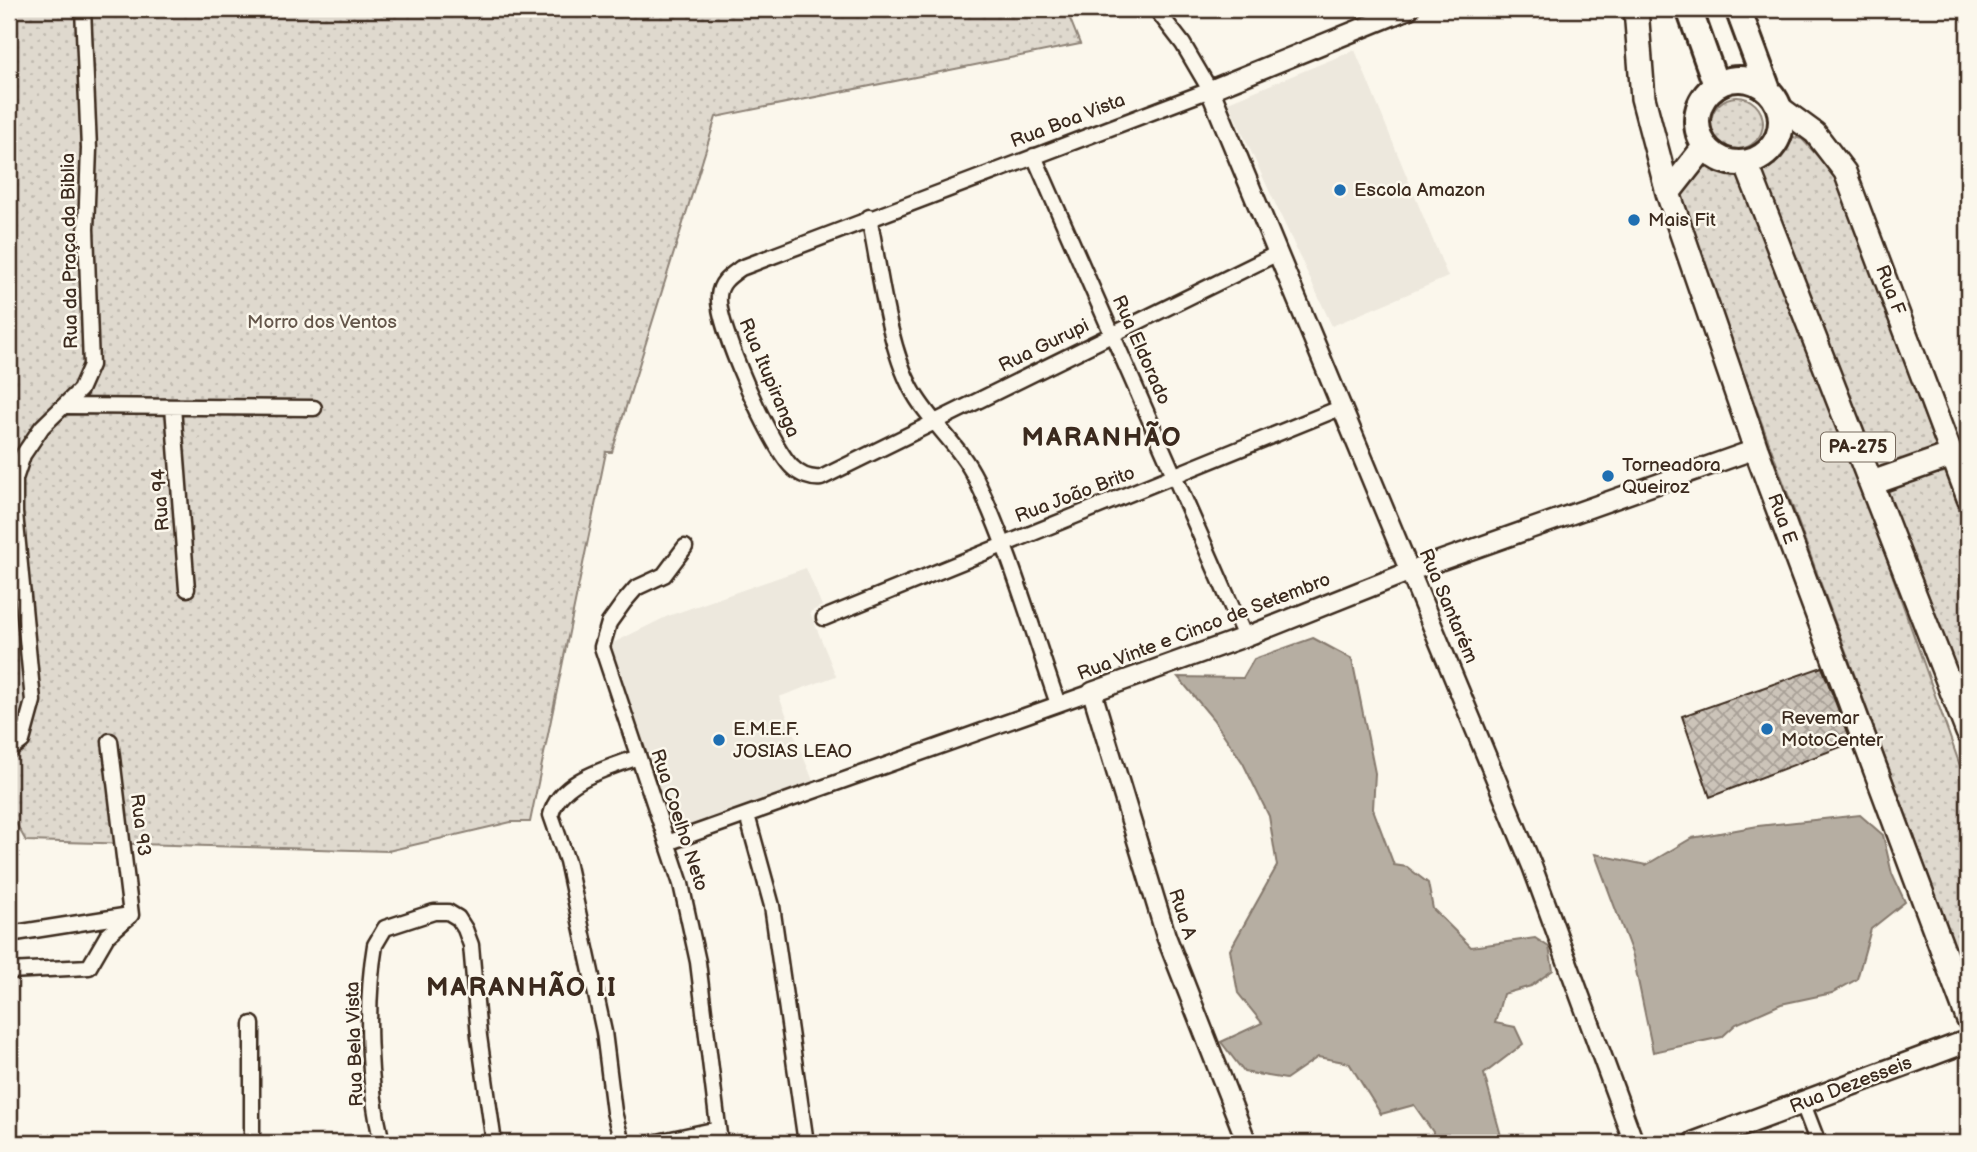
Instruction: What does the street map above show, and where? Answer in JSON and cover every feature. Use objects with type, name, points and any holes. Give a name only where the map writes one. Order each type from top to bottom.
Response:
[{"type":"highway","points":[[1689,9],[1716,85]]},
{"type":"highway","points":[[1738,9],[1773,98],[1780,130],[1776,142],[1758,159],[1746,163],[1718,158],[1704,146],[1698,134],[1698,113],[1706,94],[1716,85],[1743,79],[1773,98]]},
{"type":"main road","name":"Rua E","points":[[1636,9],[1643,98],[1668,192],[1756,449],[1968,1018]]},
{"type":"main road","name":"Rua F","points":[[1773,98],[1815,133],[1845,172],[1968,498]]},
{"type":"main road","points":[[1668,192],[1704,146]]},
{"type":"main road","name":"PA-275","points":[[1746,163],[1968,732]]},
{"type":"main road","points":[[1872,483],[1952,455]]},
{"type":"main road","name":"Rua Dezesseis","points":[[1694,1143],[1968,1041]]},
{"type":"street","name":"Rua da Praça da Biblia","points":[[9,751],[22,741],[33,701],[15,513],[15,479],[23,455],[42,428],[67,406],[80,390],[91,365],[86,229],[89,149],[83,9]]},
{"type":"street","points":[[1156,9],[1183,44],[1210,90]]},
{"type":"street","name":"Rua Boa Vista","points":[[741,268],[869,217],[1210,90],[1409,9]]},
{"type":"street","name":"Rua Santarém","points":[[1210,90],[1532,866],[1634,1143]]},
{"type":"street","name":"Rua Eldorado","points":[[1034,156],[1245,637]]},
{"type":"street","points":[[869,217],[899,360],[919,402],[962,454],[975,479],[1002,543],[1058,704]]},
{"type":"street","name":"Rua Gurupi","points":[[830,475],[1276,254]]},
{"type":"street","name":"Rua Itupiranga","points":[[741,268],[722,283],[718,298],[724,324],[767,432],[798,471],[815,479],[830,475]]},
{"type":"street","points":[[67,406],[314,408]]},
{"type":"street","name":"Rua 94","points":[[173,407],[187,589]]},
{"type":"street","name":"Rua João Brito","points":[[824,618],[1002,543],[1176,477],[1340,408]]},
{"type":"street","name":"Rua Vinte e Cinco de Setembro","points":[[667,843],[1093,692],[1245,637],[1411,571],[1756,449]]},
{"type":"street","name":"Rua Coelho Neto","points":[[685,547],[664,575],[636,588],[609,622],[602,647],[681,884],[698,962],[719,1136]]},
{"type":"street","name":"Rua A","points":[[1093,692],[1166,936],[1247,1143]]},
{"type":"street","name":"Rua 93","points":[[110,741],[131,915]]},
{"type":"street","points":[[622,1143],[614,1112],[604,1032],[567,861],[551,816],[557,801],[571,787],[595,772],[638,757]]},
{"type":"street","points":[[747,815],[772,906],[806,1143]]},
{"type":"street","name":"Rua Bela Vista","points":[[382,1143],[377,1122],[370,1021],[372,962],[380,933],[397,923],[434,912],[448,912],[458,918],[471,945],[479,1035],[494,1143]]},
{"type":"street","points":[[9,934],[131,915]]},
{"type":"street","points":[[9,971],[89,967],[107,936],[131,915]]},
{"type":"street","points":[[252,1024],[252,1143]]},
{"type":"street","points":[[1803,1104],[1818,1143]]},
{"type":"street","points":[[653,1143],[719,1136]]},
{"type":"shaded area","name":"Escola Amazon","points":[[1355,50],[1448,277],[1332,326],[1228,102]]},
{"type":"shaded area","name":"E.M.E.F. JOSIAS LEAO","points":[[806,568],[822,606],[810,612],[836,676],[779,697],[814,783],[725,818],[672,832],[611,644],[668,616]]},
{"type":"shaded area","points":[[1313,638],[1352,659],[1375,773],[1373,809],[1394,865],[1407,867],[1428,883],[1433,909],[1471,947],[1535,938],[1549,947],[1553,970],[1531,986],[1503,994],[1495,1023],[1515,1027],[1523,1044],[1484,1074],[1503,1143],[1431,1143],[1433,1132],[1414,1105],[1381,1114],[1349,1063],[1318,1057],[1286,1079],[1244,1072],[1221,1042],[1262,1023],[1238,993],[1230,950],[1277,866],[1269,816],[1243,763],[1213,719],[1178,677],[1243,678],[1254,659]]},
{"type":"shaded area","points":[[1860,815],[1883,835],[1892,874],[1905,902],[1871,929],[1857,979],[1832,993],[1781,1004],[1736,1024],[1722,1037],[1653,1052],[1633,956],[1595,854],[1646,865],[1692,838],[1758,826]]},
{"type":"green space","name":"Morro dos Ventos","points":[[9,9],[1066,9],[1080,44],[716,117],[612,452],[606,452],[530,822],[511,822],[388,851],[26,841],[9,811]]},
{"type":"green space","points":[[1737,97],[1747,99],[1755,105],[1761,113],[1761,133],[1755,141],[1747,147],[1737,149],[1727,147],[1719,141],[1713,133],[1711,123],[1713,113],[1719,105],[1727,99]]},
{"type":"green space","points":[[1781,134],[1802,139],[1835,175],[1968,533],[1968,728],[1762,172]]},
{"type":"green space","points":[[1718,158],[1732,163],[1746,163],[1968,788],[1968,983],[1678,196],[1696,172]]},
{"type":"building","name":"Revemar MotoCenter","points":[[1822,667],[1851,743],[1710,797],[1682,716]]},
{"type":"place","name":"Escola Amazon","points":[[1340,190]]},
{"type":"place","name":"Mais Fit","points":[[1634,220]]},
{"type":"place","name":"Torneadora Queiroz","points":[[1608,476]]},
{"type":"place","name":"Revemar MotoCenter","points":[[1767,729]]},
{"type":"place","name":"E.M.E.F. JOSIAS LEAO","points":[[719,740]]},
{"type":"district","name":"MARANHÃO","points":[[1102,438]]},
{"type":"district","name":"MARANHÃO II","points":[[522,988]]}]
